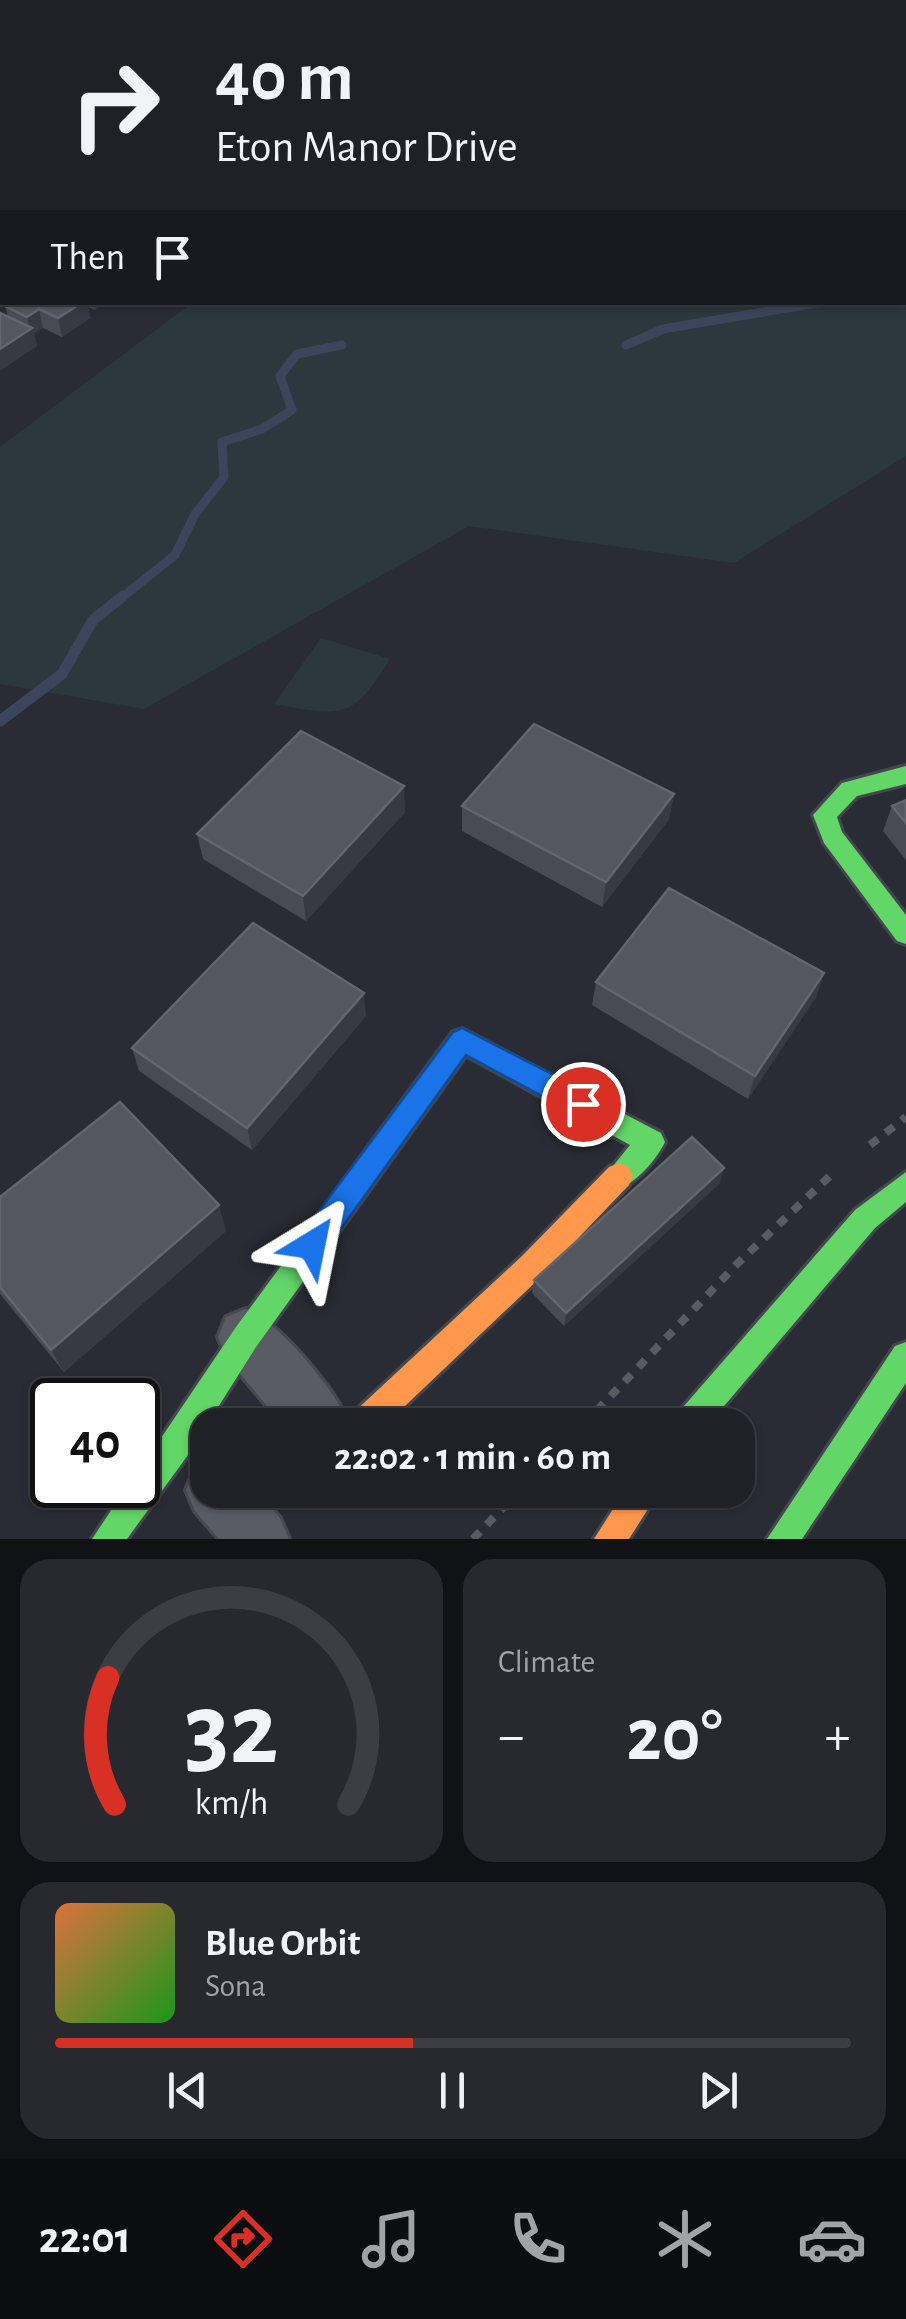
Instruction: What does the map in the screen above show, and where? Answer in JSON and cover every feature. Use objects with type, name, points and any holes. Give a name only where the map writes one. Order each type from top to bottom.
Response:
[{"type":"street","points":[[906,775],[872,781],[838,794],[826,815],[832,836],[906,934]]},
{"type":"street","points":[[215,1408],[246,1337],[462,1040],[651,1142],[532,1264],[381,1408]]},
{"type":"street","points":[[703,1408],[865,1219],[906,1185]]},
{"type":"street","points":[[246,1337],[307,1408]]},
{"type":"street","points":[[783,1539],[906,1357]]},
{"type":"street","points":[[108,1539],[190,1464]]},
{"type":"street","points":[[232,1508],[259,1539]]},
{"type":"street","points":[[610,1539],[632,1508]]},
{"type":"path","points":[[588,0],[688,0]]},
{"type":"path","points":[[863,1151],[906,1117]]},
{"type":"path","points":[[599,1408],[738,1263],[848,1162]]},
{"type":"path","points":[[473,1539],[503,1508]]},
{"type":"shaded area","points":[[189,305],[906,305],[906,456],[734,563],[469,526],[144,709],[0,684],[0,447]]},
{"type":"shaded area","points":[[321,638],[390,659],[365,694],[343,710],[315,711],[274,704]]},
{"type":"building","points":[[78,305],[58,318],[39,309],[27,317],[5,306]]},
{"type":"building","points":[[0,313],[32,328],[0,349]]},
{"type":"building","points":[[534,724],[674,794],[606,882],[462,806]]},
{"type":"building","points":[[301,731],[404,786],[303,896],[197,834]]},
{"type":"building","points":[[906,800],[906,823],[892,806]]},
{"type":"building","points":[[669,888],[824,973],[755,1076],[596,982]]},
{"type":"building","points":[[253,923],[364,993],[247,1128],[132,1048]]},
{"type":"building","points":[[120,1102],[219,1205],[51,1350],[0,1287],[0,1197]]},
{"type":"building","points":[[692,1137],[724,1168],[566,1313],[534,1280]]},
{"type":"waterway","points":[[626,345],[663,329],[804,305]]},
{"type":"waterway","points":[[120,599],[175,555],[195,514],[224,477],[222,442],[262,429],[292,410],[280,376],[297,354],[342,345]]},
{"type":"waterway","points":[[0,721],[62,674],[93,620],[123,596]]},
{"type":"traffic: fast","points":[[906,775],[850,789],[825,815],[832,836],[906,934]]},
{"type":"traffic: fast","points":[[108,1539],[177,1444],[246,1337],[462,1040],[651,1142],[619,1176]]},
{"type":"traffic: fast","points":[[703,1408],[865,1219],[906,1185]]},
{"type":"traffic: fast","points":[[783,1539],[906,1357]]},
{"type":"traffic: slow","points":[[381,1408],[533,1265],[619,1176]]},
{"type":"traffic: slow","points":[[610,1539],[632,1508]]},
{"type":"route","points":[[312,1245],[462,1040],[583,1104]]}]
